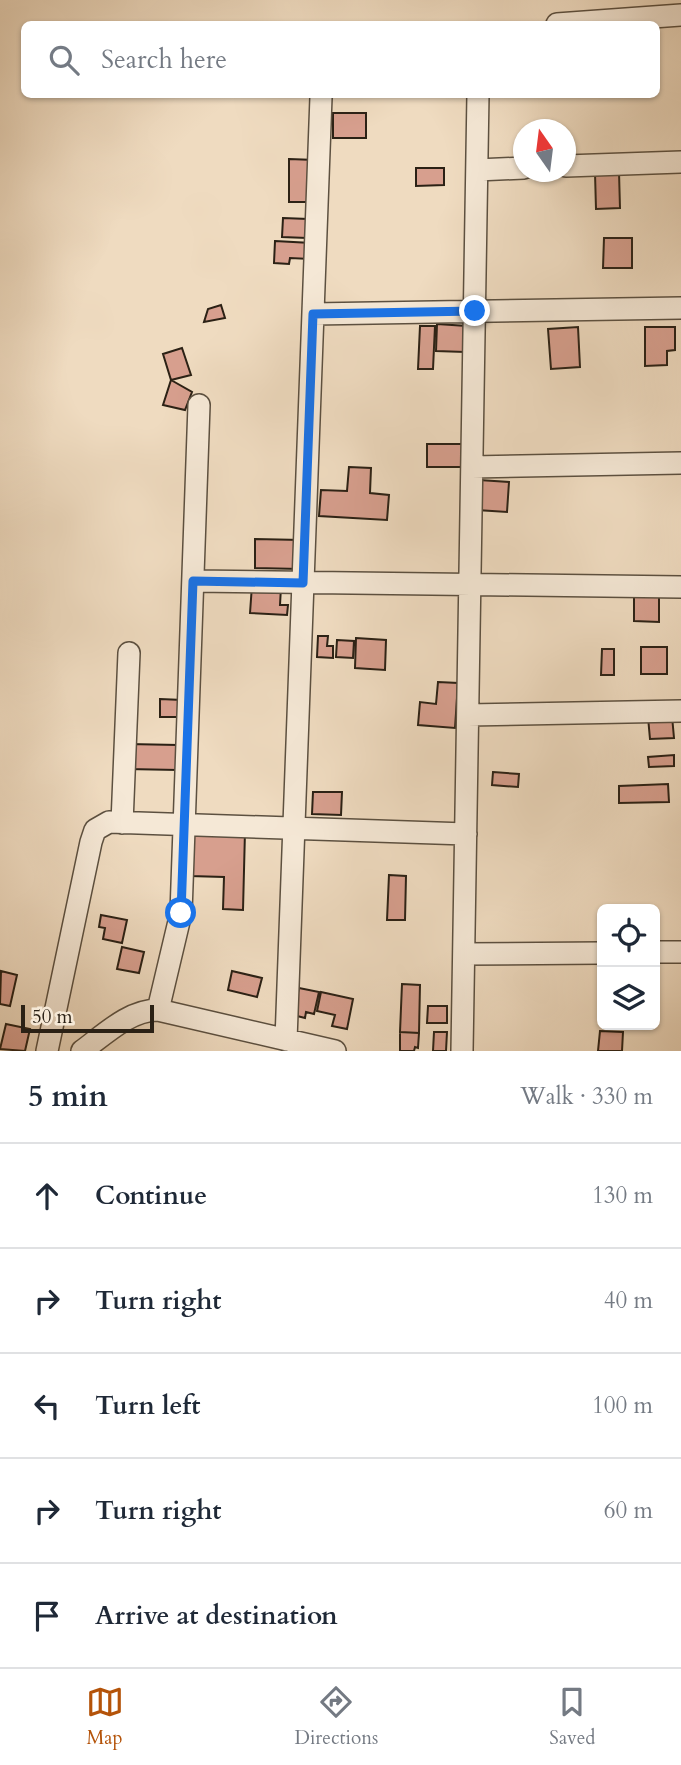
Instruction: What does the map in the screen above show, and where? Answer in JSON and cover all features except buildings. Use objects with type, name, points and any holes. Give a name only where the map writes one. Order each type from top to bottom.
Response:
[{"type":"street","points":[[598,21],[681,15]]},
{"type":"street","points":[[286,1040],[321,98]]},
{"type":"street","points":[[462,1051],[478,98]]},
{"type":"street","points":[[576,166],[681,162]]},
{"type":"street","points":[[477,170],[513,168]]},
{"type":"street","points":[[313,314],[681,308]]},
{"type":"street","points":[[158,1010],[181,913],[199,405]]},
{"type":"street","points":[[472,467],[681,463]]},
{"type":"street","points":[[193,581],[681,587]]},
{"type":"street","points":[[122,823],[129,653]]},
{"type":"street","points":[[468,715],[681,711]]},
{"type":"street","points":[[47,1051],[91,842],[95,830],[108,822],[466,834]]},
{"type":"street","points":[[660,953],[681,952]]},
{"type":"street","points":[[464,954],[597,953]]},
{"type":"street","points":[[82,1051],[130,1017],[150,1010],[334,1051]]},
{"type":"route","points":[[181,913],[193,581],[303,583],[313,314],[475,311]]}]
